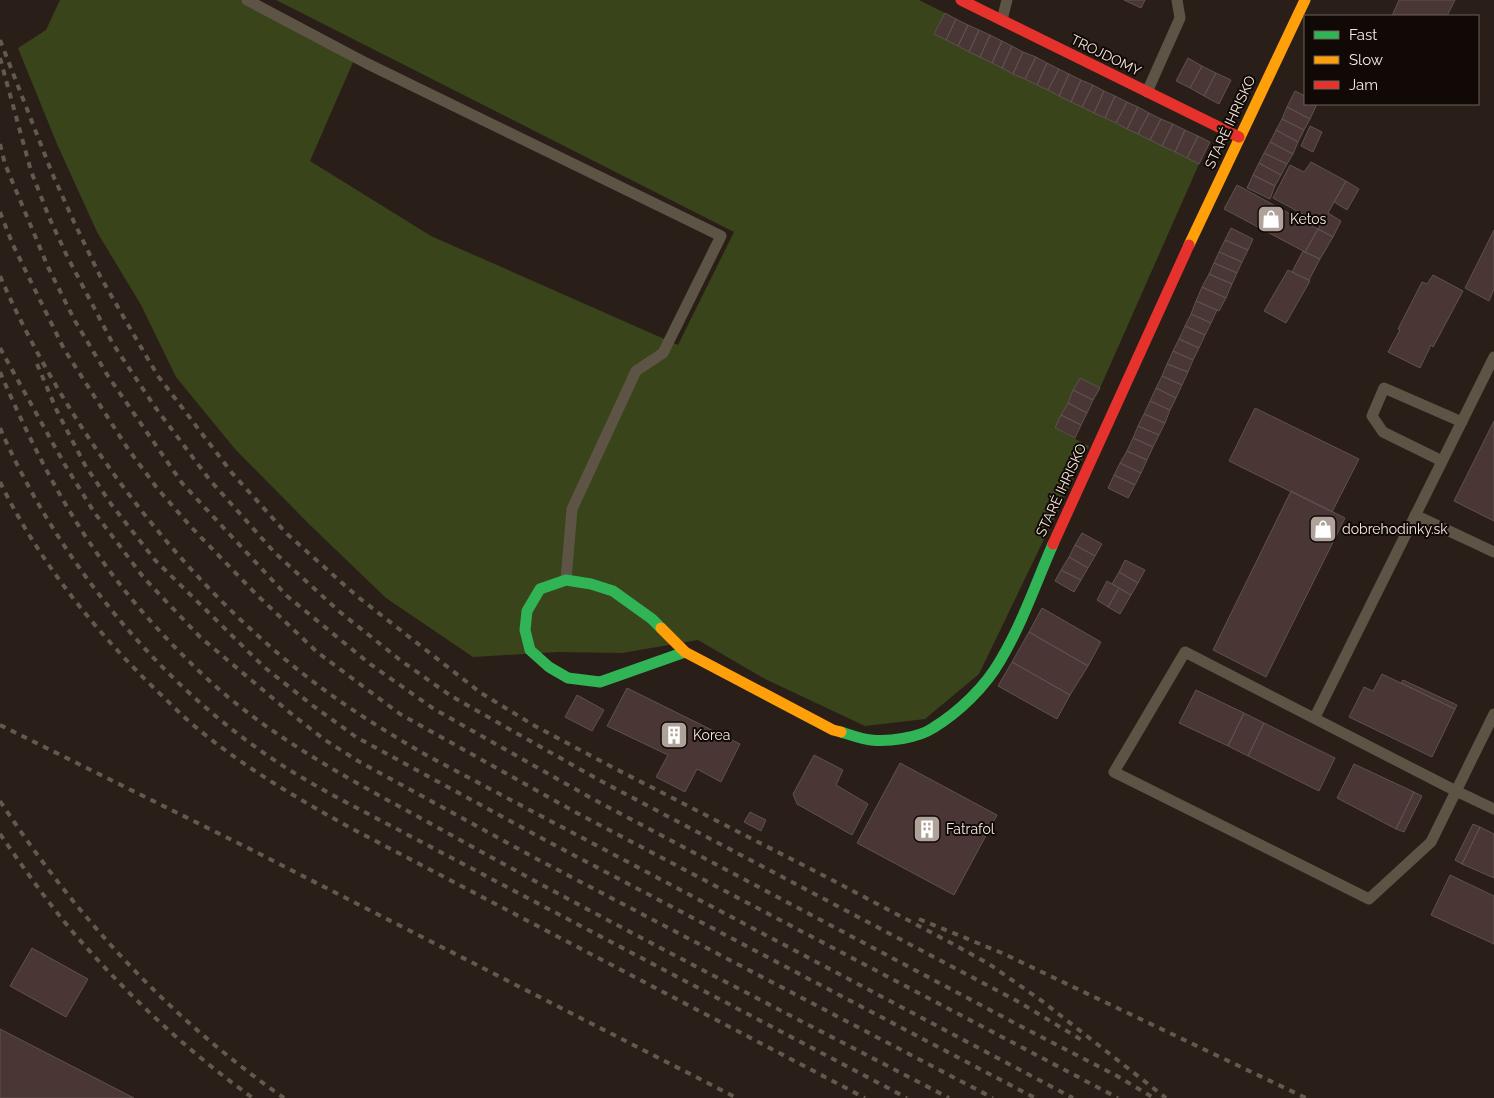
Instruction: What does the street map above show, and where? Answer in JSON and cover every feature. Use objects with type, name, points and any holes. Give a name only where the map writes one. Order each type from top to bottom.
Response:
[{"type":"street","name":"TROJDOMY","points":[[961,0],[1239,137]]},
{"type":"street","name":"STARÉ IHRISKO","points":[[685,652],[600,682],[568,678],[549,667],[530,650],[525,630],[527,611],[540,589],[566,580],[591,584],[613,591],[652,619],[685,652],[833,730],[871,740],[902,739],[932,729],[957,710],[976,692],[999,663],[1021,622],[1041,571],[1239,137],[1305,0]]},
{"type":"lane","points":[[247,0],[366,63],[721,236],[663,353],[636,370],[572,509],[566,580]]},
{"type":"lane","points":[[1002,20],[1007,0]]},
{"type":"lane","points":[[1147,92],[1180,18],[1177,0]]},
{"type":"lane","points":[[1315,717],[1494,357]]},
{"type":"lane","points":[[1442,461],[1383,432],[1372,416],[1384,388],[1462,422]]},
{"type":"lane","points":[[1415,514],[1494,552]]},
{"type":"lane","points":[[1494,714],[1456,791],[1431,842],[1369,899],[1114,772],[1186,652],[1456,791],[1494,809]]},
{"type":"green space","points":[[60,0],[248,0],[357,53],[310,161],[431,236],[678,345],[734,232],[276,0],[919,0],[945,13],[934,34],[1199,164],[1100,388],[1080,379],[1055,428],[1041,421],[1089,446],[979,674],[925,719],[865,726],[765,679],[698,640],[622,653],[558,652],[473,657],[386,598],[235,449],[176,377],[141,305],[97,232],[57,144],[18,48],[46,30]]},
{"type":"building","points":[[1124,0],[1145,0],[1141,8]]},
{"type":"building","points":[[1399,0],[1455,0],[1448,15],[1392,15]]},
{"type":"building","points":[[945,13],[956,19],[946,40],[934,34]]},
{"type":"building","points":[[956,19],[968,25],[958,46],[946,40]]},
{"type":"building","points":[[968,25],[979,30],[969,52],[958,46]]},
{"type":"building","points":[[979,30],[990,35],[980,57],[969,52]]},
{"type":"building","points":[[990,35],[1002,41],[992,63],[980,57]]},
{"type":"building","points":[[1002,41],[1012,46],[1002,68],[992,63]]},
{"type":"building","points":[[1012,46],[1023,52],[1013,74],[1002,68]]},
{"type":"building","points":[[1023,52],[1036,57],[1025,79],[1013,74]]},
{"type":"building","points":[[1036,57],[1047,63],[1037,85],[1025,79]]},
{"type":"building","points":[[1188,58],[1202,66],[1190,88],[1176,81]]},
{"type":"building","points":[[1047,63],[1059,69],[1048,90],[1037,85]]},
{"type":"building","points":[[1202,66],[1216,73],[1204,96],[1190,88]]},
{"type":"building","points":[[1059,69],[1069,74],[1059,96],[1048,90]]},
{"type":"building","points":[[1216,73],[1231,80],[1219,104],[1204,96]]},
{"type":"building","points":[[1069,74],[1081,80],[1071,102],[1059,96]]},
{"type":"building","points":[[1081,80],[1093,85],[1082,107],[1071,102]]},
{"type":"building","points":[[1093,85],[1104,91],[1094,113],[1082,107]]},
{"type":"building","points":[[1104,91],[1115,96],[1105,118],[1094,113]]},
{"type":"building","points":[[1295,91],[1304,96],[1304,105],[1317,105],[1310,119],[1287,107]]},
{"type":"building","points":[[1115,96],[1127,102],[1116,123],[1105,118]]},
{"type":"building","points":[[1127,102],[1138,107],[1127,129],[1116,123]]},
{"type":"building","points":[[1138,107],[1149,113],[1138,134],[1127,129]]},
{"type":"building","points":[[1287,107],[1310,119],[1304,130],[1282,119]]},
{"type":"building","points":[[1149,113],[1161,119],[1150,140],[1138,134]]},
{"type":"building","points":[[1161,119],[1173,124],[1162,146],[1150,140]]},
{"type":"building","points":[[1282,119],[1304,130],[1298,142],[1276,130]]},
{"type":"building","points":[[1173,124],[1185,130],[1175,152],[1162,146]]},
{"type":"building","points":[[1310,126],[1322,132],[1313,152],[1301,146]]},
{"type":"building","points":[[1185,130],[1198,136],[1187,158],[1175,152]]},
{"type":"building","points":[[1276,130],[1298,142],[1293,154],[1270,142]]},
{"type":"building","points":[[1198,136],[1210,142],[1199,164],[1187,158]]},
{"type":"building","points":[[1270,142],[1293,154],[1287,164],[1264,153]]},
{"type":"building","points":[[1264,153],[1287,164],[1281,175],[1259,163]]},
{"type":"building","points":[[1311,162],[1346,181],[1328,213],[1341,221],[1333,237],[1318,229],[1321,224],[1273,198],[1290,165],[1304,172]]},
{"type":"building","points":[[1259,163],[1281,175],[1275,186],[1253,175]]},
{"type":"building","points":[[1253,175],[1275,186],[1270,199],[1247,188]]},
{"type":"building","points":[[1346,181],[1359,189],[1347,210],[1334,202]]},
{"type":"building","name":"Ketos","points":[[1237,185],[1318,229],[1305,252],[1224,209]]},
{"type":"building","points":[[1231,228],[1253,239],[1248,250],[1225,240]]},
{"type":"building","points":[[1318,229],[1333,237],[1320,259],[1305,252]]},
{"type":"building","points":[[1494,230],[1494,289],[1489,301],[1465,288]]},
{"type":"building","points":[[1225,240],[1248,250],[1242,262],[1219,252]]},
{"type":"building","points":[[1303,251],[1320,259],[1309,280],[1292,272]]},
{"type":"building","points":[[1219,252],[1242,262],[1237,273],[1214,263]]},
{"type":"building","points":[[1214,263],[1237,273],[1232,284],[1209,274]]},
{"type":"building","points":[[1288,270],[1310,281],[1286,323],[1264,311]]},
{"type":"building","points":[[1209,274],[1232,284],[1226,298],[1202,287]]},
{"type":"building","points":[[1433,275],[1463,291],[1433,347],[1431,345],[1420,368],[1388,352],[1422,282],[1427,284]]},
{"type":"building","points":[[1202,287],[1226,298],[1219,311],[1196,301]]},
{"type":"building","points":[[1196,301],[1217,310],[1211,323],[1191,314]]},
{"type":"building","points":[[1191,314],[1211,323],[1205,335],[1185,326]]},
{"type":"building","points":[[1185,326],[1205,335],[1199,348],[1179,339]]},
{"type":"building","points":[[1179,339],[1199,348],[1193,360],[1173,351]]},
{"type":"building","points":[[1173,351],[1193,360],[1188,372],[1167,364]]},
{"type":"building","points":[[1167,364],[1188,372],[1182,385],[1162,376]]},
{"type":"building","points":[[1162,376],[1182,385],[1176,398],[1156,388]]},
{"type":"building","points":[[1080,378],[1100,388],[1093,400],[1073,390]]},
{"type":"building","points":[[1156,388],[1176,398],[1170,410],[1150,401]]},
{"type":"building","points":[[1073,390],[1093,400],[1087,413],[1068,403]]},
{"type":"building","points":[[1150,401],[1170,410],[1165,423],[1144,414]]},
{"type":"building","points":[[1068,403],[1087,413],[1081,425],[1061,415]]},
{"type":"building","points":[[1255,408],[1359,459],[1332,512],[1229,461]]},
{"type":"building","points":[[1144,414],[1165,423],[1159,435],[1138,426]]},
{"type":"building","points":[[1061,415],[1081,425],[1075,438],[1055,428]]},
{"type":"building","points":[[1494,421],[1494,521],[1454,501]]},
{"type":"building","points":[[1138,426],[1159,435],[1153,447],[1133,438]]},
{"type":"building","points":[[1133,438],[1153,447],[1147,460],[1127,451]]},
{"type":"building","points":[[1127,451],[1147,460],[1141,473],[1120,463]]},
{"type":"building","points":[[1120,463],[1141,473],[1135,485],[1114,475]]},
{"type":"building","points":[[1114,475],[1135,485],[1128,498],[1108,488]]},
{"type":"building","points":[[1291,491],[1345,518],[1266,677],[1213,650]]},
{"type":"building","points":[[1082,533],[1102,544],[1095,556],[1075,545]]},
{"type":"building","points":[[1075,545],[1095,556],[1088,568],[1069,557]]},
{"type":"building","points":[[1069,557],[1088,568],[1081,580],[1061,570]]},
{"type":"building","points":[[1125,560],[1145,570],[1138,583],[1119,572]]},
{"type":"building","points":[[1061,570],[1081,580],[1074,592],[1055,581]]},
{"type":"building","points":[[1119,572],[1138,583],[1131,595],[1112,584]]},
{"type":"building","points":[[1107,581],[1119,588],[1108,607],[1097,600]]},
{"type":"building","points":[[1119,588],[1131,595],[1120,614],[1108,607]]},
{"type":"building","points":[[1042,608],[1101,642],[1088,666],[1029,632]]},
{"type":"building","points":[[1029,632],[1088,666],[1070,695],[1012,662]]},
{"type":"building","points":[[1012,662],[1070,695],[1057,719],[998,686]]},
{"type":"building","points":[[1382,674],[1455,709],[1432,757],[1349,717],[1364,687],[1373,691]]},
{"type":"building","points":[[1403,680],[1457,705],[1455,709],[1401,683]]},
{"type":"building","name":"Korea","points":[[627,688],[740,744],[721,782],[697,769],[685,792],[656,777],[668,755],[607,726]]},
{"type":"building","points":[[1196,690],[1244,713],[1228,746],[1179,723]]},
{"type":"building","points":[[577,695],[604,710],[592,731],[565,717]]},
{"type":"building","points":[[1244,713],[1264,723],[1248,756],[1228,746]]},
{"type":"building","points":[[1264,723],[1335,758],[1319,791],[1248,756]]},
{"type":"building","points":[[814,755],[843,770],[836,785],[868,804],[852,835],[797,804],[793,794]]},
{"type":"building","name":"Fatrafol","points":[[900,763],[997,815],[954,895],[857,843]]},
{"type":"building","points":[[1354,764],[1414,792],[1396,829],[1337,798]]},
{"type":"building","points":[[1414,792],[1422,796],[1404,832],[1396,829]]},
{"type":"building","points":[[750,812],[766,820],[761,831],[744,822]]},
{"type":"building","points":[[1473,824],[1480,827],[1462,864],[1455,860]]},
{"type":"building","points":[[1480,827],[1494,834],[1494,878],[1462,864]]},
{"type":"building","points":[[1450,875],[1494,896],[1494,944],[1431,915]]},
{"type":"building","points":[[32,948],[88,979],[66,1017],[10,986]]},
{"type":"building","points":[[0,1029],[134,1098],[0,1098]]},
{"type":"railway","points":[[0,40],[52,173],[74,222],[100,276],[138,342],[158,376],[232,473],[287,534],[358,597],[481,693],[535,726],[834,881],[989,964],[1042,1001],[1166,1098]]},
{"type":"railway","points":[[0,58],[31,171],[49,217],[113,344],[155,407],[209,479],[275,553],[340,612],[400,660],[451,696],[599,780],[1017,1001],[1085,1042]]},
{"type":"railway","points":[[0,144],[5,164],[48,267],[75,321],[108,376],[182,483],[287,596],[370,664],[434,709],[591,798],[1117,1076],[1154,1098]]},
{"type":"railway","points":[[0,212],[13,245],[64,349],[128,449],[157,488],[192,528],[256,594],[317,652],[400,714],[575,812],[1118,1098]]},
{"type":"railway","points":[[0,276],[26,332],[57,387],[91,441],[128,493],[168,543],[210,590],[255,633],[302,673],[362,716],[426,755],[1073,1098]]},
{"type":"railway","points":[[0,348],[65,465],[94,512],[144,578],[200,637],[325,740],[358,761],[535,858],[993,1098]]},
{"type":"railway","points":[[37,364],[57,411],[85,465],[111,504],[155,560],[264,667],[312,705],[356,737],[545,840],[1035,1098]]},
{"type":"railway","points":[[0,372],[53,483],[104,563],[129,596],[171,643],[228,697],[258,720],[321,762],[514,870],[949,1098]]},
{"type":"railway","points":[[0,428],[24,478],[52,527],[84,574],[119,620],[158,662],[199,701],[242,737],[288,769],[331,794],[907,1098]]},
{"type":"railway","points":[[0,482],[32,539],[69,593],[89,618],[133,667],[177,710],[233,756],[289,793],[347,826],[865,1098]]},
{"type":"railway","points":[[0,725],[250,849],[737,1098]]},
{"type":"railway","points":[[0,801],[61,886],[128,963],[164,1000],[202,1034],[284,1098]]},
{"type":"railway","points":[[0,834],[62,919],[113,977],[204,1061],[253,1098]]},
{"type":"railway","points":[[919,919],[1002,953],[1306,1098]]},
{"type":"traffic: fast","points":[[841,732],[864,739],[894,740],[911,737],[933,728],[962,707],[994,671],[1008,647],[1053,544]]},
{"type":"traffic: fast","points":[[661,628],[652,619],[613,591],[591,584],[566,580],[540,589],[527,611],[525,630],[530,650],[549,667],[568,678],[600,682],[685,652]]},
{"type":"traffic: slow","points":[[1189,245],[1305,0]]},
{"type":"traffic: slow","points":[[661,628],[685,652],[833,730],[841,732]]},
{"type":"traffic: jam","points":[[961,0],[1239,137]]},
{"type":"traffic: jam","points":[[1053,544],[1189,245]]},
{"type":"place","name":"Ketos","points":[[1271,219]]},
{"type":"place","name":"dobrehodinky.sk","points":[[1323,529]]},
{"type":"place","name":"Korea","points":[[674,735]]},
{"type":"place","name":"Fatrafol","points":[[927,829]]}]
